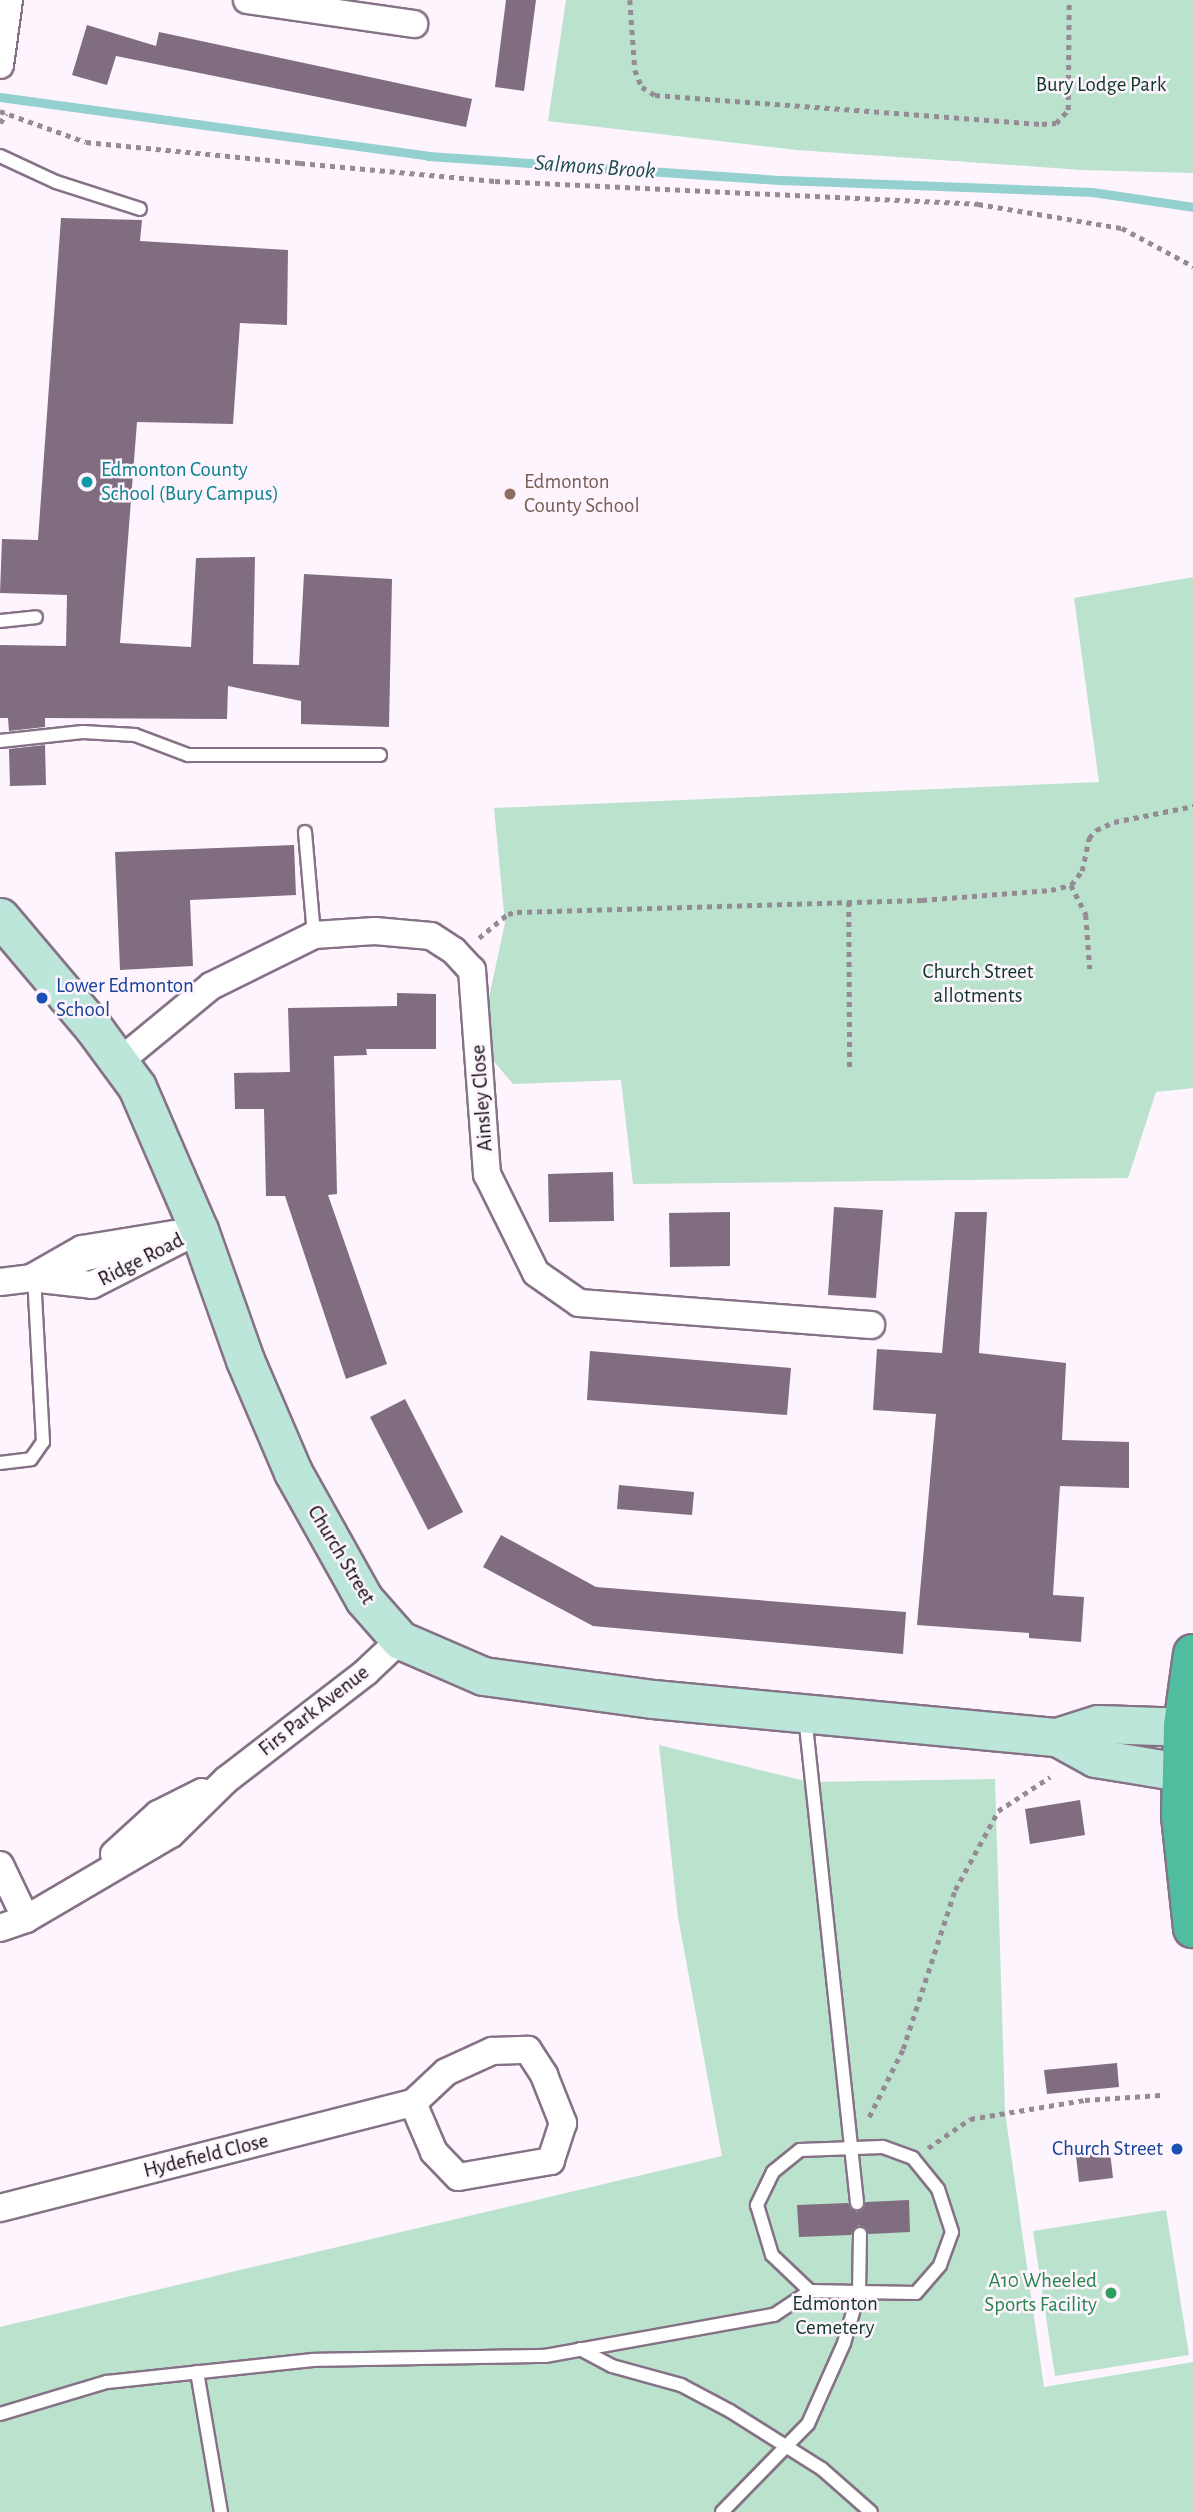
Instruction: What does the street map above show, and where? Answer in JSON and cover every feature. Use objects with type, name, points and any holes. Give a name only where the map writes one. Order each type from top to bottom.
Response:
[{"type":"highway","points":[[1193,1654],[1189,1752],[1181,1816],[1193,1928]]},
{"type":"main road","name":"Church Street","points":[[0,917],[120,1060],[152,1117],[199,1230],[245,1360],[293,1472],[364,1599],[400,1640],[483,1675],[805,1715],[1057,1737],[1098,1724],[1189,1752]]},
{"type":"street","points":[[0,65],[9,0]]},
{"type":"street","points":[[247,0],[414,24]]},
{"type":"street","name":"Ainsley Close","points":[[120,1060],[211,986],[314,936],[375,931],[431,936],[459,956],[472,970],[487,1174],[536,1273],[579,1303],[871,1325]]},
{"type":"street","name":"Ridge Road","points":[[0,1282],[31,1278],[92,1285],[199,1230]]},
{"type":"street","name":"Ridge Road","points":[[31,1278],[82,1249],[199,1230]]},
{"type":"street","name":"Firs Park Avenue","points":[[0,1928],[26,1919],[71,1893],[158,1814],[226,1780],[366,1672],[400,1640]]},
{"type":"street","points":[[0,1865],[26,1919]]},
{"type":"street","name":"Hydefield Close","points":[[0,2208],[413,2103],[446,2072],[492,2051],[528,2050],[544,2075],[563,2123],[551,2161],[458,2176],[434,2152],[413,2103]]},
{"type":"lane","points":[[0,156],[56,181],[140,209]]},
{"type":"lane","points":[[0,621],[36,617]]},
{"type":"lane","points":[[0,741],[83,732],[135,735],[188,755],[380,755]]},
{"type":"lane","points":[[305,832],[314,936]]},
{"type":"lane","points":[[0,1463],[31,1459],[43,1442],[31,1278]]},
{"type":"lane","points":[[805,1715],[808,1782],[853,2149],[857,2203]]},
{"type":"lane","points":[[0,2414],[107,2382],[313,2360],[545,2356],[774,2315],[810,2291],[916,2293],[940,2265],[952,2232],[937,2189],[914,2158],[883,2147],[800,2150],[773,2172],[757,2205],[772,2255],[810,2291]]},
{"type":"lane","points":[[722,2512],[808,2424],[844,2343],[859,2292],[860,2234]]},
{"type":"lane","points":[[580,2349],[612,2366],[681,2385],[787,2445],[871,2512]]},
{"type":"lane","points":[[197,2372],[221,2512]]},
{"type":"path","points":[[630,0],[635,70],[642,87],[655,95],[1042,124],[1056,123],[1068,110],[1069,0]]},
{"type":"path","points":[[0,111],[86,142],[443,176],[978,204],[1122,228],[1193,266]]},
{"type":"path","points":[[0,123],[6,114]]},
{"type":"path","points":[[459,956],[490,928],[517,912],[849,902],[1051,890],[1071,885],[1082,871],[1089,838],[1096,830],[1114,822],[1193,806]]},
{"type":"path","points":[[1071,885],[1086,915],[1090,969]]},
{"type":"path","points":[[849,902],[850,1069]]},
{"type":"path","points":[[853,2149],[904,2049],[954,1890],[998,1811],[1050,1776]]},
{"type":"path","points":[[914,2158],[971,2119],[1085,2100],[1161,2095]]},
{"type":"green space","name":"Bury Lodge Park","points":[[566,0],[1193,0],[1193,173],[1082,170],[797,150],[548,121]]},
{"type":"green space","name":"Church Street allotments","points":[[1193,577],[1193,1088],[1156,1092],[1128,1178],[633,1184],[621,1080],[513,1084],[479,1044],[505,923],[494,808],[1099,782],[1074,598]]},
{"type":"green space","name":"Edmonton Cemetery","points":[[659,1745],[809,1782],[995,1779],[1005,2112],[1044,2387],[1193,2362],[1193,2512],[0,2512],[0,2327],[722,2156],[678,1917]]},
{"type":"green space","name":"A10 Wheeled Sports Facility","points":[[1166,2210],[1189,2355],[1055,2376],[1033,2231]]},
{"type":"building","points":[[506,0],[536,0],[524,91],[495,87]]},
{"type":"building","points":[[87,25],[156,46],[159,32],[472,99],[466,127],[116,56],[107,85],[72,75]]},
{"type":"building","name":"Edmonton County School (Bury Campus)","points":[[61,218],[142,220],[140,241],[288,250],[287,325],[240,323],[233,424],[137,422],[120,643],[191,647],[196,558],[255,557],[253,664],[299,665],[304,574],[392,579],[389,727],[301,724],[301,701],[228,686],[227,719],[45,718],[45,727],[9,731],[8,718],[0,718],[0,645],[66,646],[67,595],[0,593],[2,539],[38,540]]},
{"type":"building","points":[[45,745],[46,785],[10,786],[9,749]]},
{"type":"building","points":[[294,845],[296,895],[190,900],[193,966],[120,970],[115,852]]},
{"type":"building","points":[[397,993],[436,994],[436,1049],[366,1049],[367,1055],[334,1056],[337,1194],[328,1195],[387,1364],[346,1379],[285,1196],[266,1196],[264,1109],[235,1109],[234,1073],[290,1072],[288,1008],[397,1006]]},
{"type":"building","points":[[613,1172],[614,1221],[549,1222],[548,1174]]},
{"type":"building","points":[[834,1207],[883,1210],[876,1298],[828,1295]]},
{"type":"building","points":[[730,1212],[730,1266],[670,1267],[669,1213]]},
{"type":"building","points":[[955,1212],[987,1212],[979,1353],[1066,1363],[1062,1440],[1129,1442],[1129,1488],[1060,1486],[1053,1595],[1084,1597],[1081,1642],[1029,1638],[1029,1633],[917,1625],[936,1414],[873,1410],[877,1349],[942,1353]]},
{"type":"building","points":[[590,1351],[791,1368],[787,1415],[587,1400]]},
{"type":"building","points":[[405,1399],[463,1512],[428,1530],[370,1417]]},
{"type":"building","points":[[619,1485],[694,1492],[692,1515],[617,1509]]},
{"type":"building","points":[[501,1535],[596,1587],[906,1612],[903,1654],[593,1626],[483,1567]]},
{"type":"building","points":[[1080,1800],[1085,1835],[1030,1844],[1025,1809]]},
{"type":"building","points":[[1117,2063],[1119,2087],[1047,2094],[1044,2070]]},
{"type":"building","points":[[1110,2152],[1113,2178],[1079,2182],[1076,2156]]},
{"type":"building","points":[[909,2200],[910,2232],[869,2234],[859,2225],[851,2235],[799,2237],[797,2205],[848,2203],[857,2212],[866,2202]]},
{"type":"waterway","name":"Salmons Brook","points":[[0,97],[428,156],[782,180],[1092,192],[1193,207]]},
{"type":"place","name":"Edmonton County School (Bury Campus)","points":[[87,482]]},
{"type":"place","name":"Edmonton County School","points":[[510,494]]},
{"type":"place","name":"Lower Edmonton School","points":[[42,998]]},
{"type":"place","name":"Church Street","points":[[1177,2149]]},
{"type":"place","name":"A10 Wheeled Sports Facility","points":[[1111,2293]]}]
